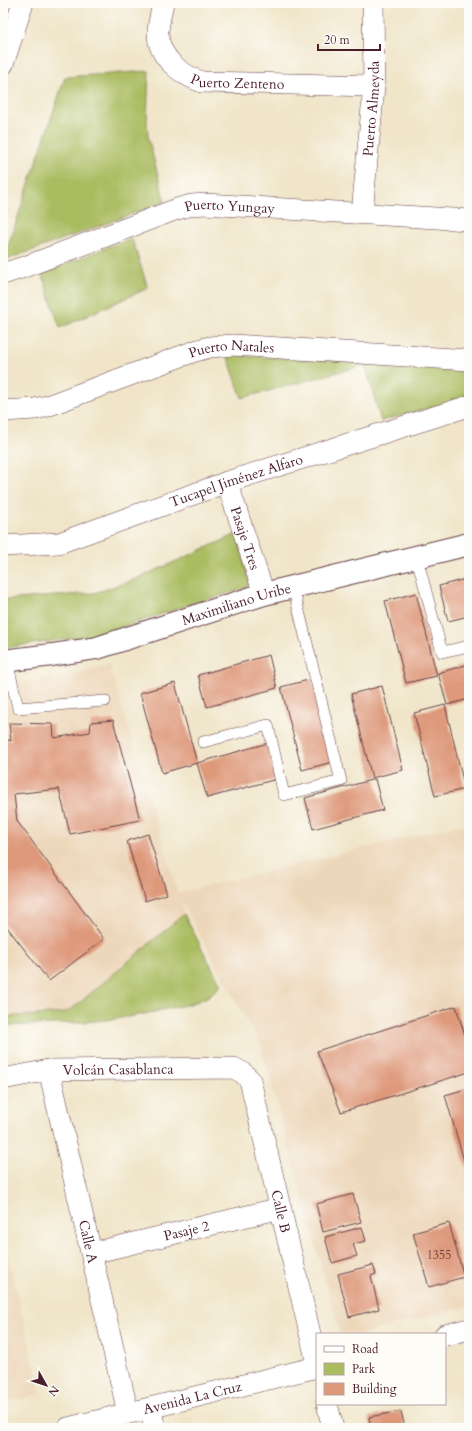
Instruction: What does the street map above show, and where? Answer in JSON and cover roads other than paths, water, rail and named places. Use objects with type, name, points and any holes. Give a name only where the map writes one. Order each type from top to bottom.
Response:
[{"type":"street","points":[[3,64],[23,3]]},
{"type":"street","name":"Puerto Zenteno","points":[[163,3],[158,32],[160,44],[165,55],[172,64],[181,73],[191,78],[202,82],[374,86]]},
{"type":"street","name":"Puerto Almeyda","points":[[362,213],[374,86],[373,3]]},
{"type":"street","name":"Puerto Yungay","points":[[3,274],[176,209],[192,205],[205,204],[469,220]]},
{"type":"street","name":"Puerto Natales","points":[[3,411],[35,409],[47,406],[195,351],[210,347],[234,345],[469,360]]},
{"type":"street","name":"Tucapel Jiménez Alfaro","points":[[3,546],[59,543],[228,482],[469,406]]},
{"type":"street","name":"Pasaje Tres","points":[[228,482],[264,594]]},
{"type":"street","name":"Maximiliano Uribe","points":[[5,661],[97,648],[264,594],[417,558],[469,544]]},
{"type":"street","name":"Volcán Casablanca","points":[[3,1079],[49,1070],[234,1068]]},
{"type":"street","name":"Calle B","points":[[234,1068],[243,1073],[250,1080],[316,1359]]},
{"type":"street","name":"Calle A","points":[[49,1070],[128,1413]]},
{"type":"street","name":"Pasaje 2","points":[[92,1253],[281,1208]]},
{"type":"street","points":[[446,1335],[469,1329]]},
{"type":"street","name":"Avenida La Cruz","points":[[68,1428],[316,1367]]},
{"type":"street","points":[[327,1405],[333,1428]]},
{"type":"street","points":[[150,1408],[155,1428]]},
{"type":"lane","points":[[417,558],[442,652],[469,646]]},
{"type":"lane","points":[[203,742],[268,725],[284,795],[341,781],[293,587]]},
{"type":"lane","points":[[5,661],[18,708],[105,700]]}]
